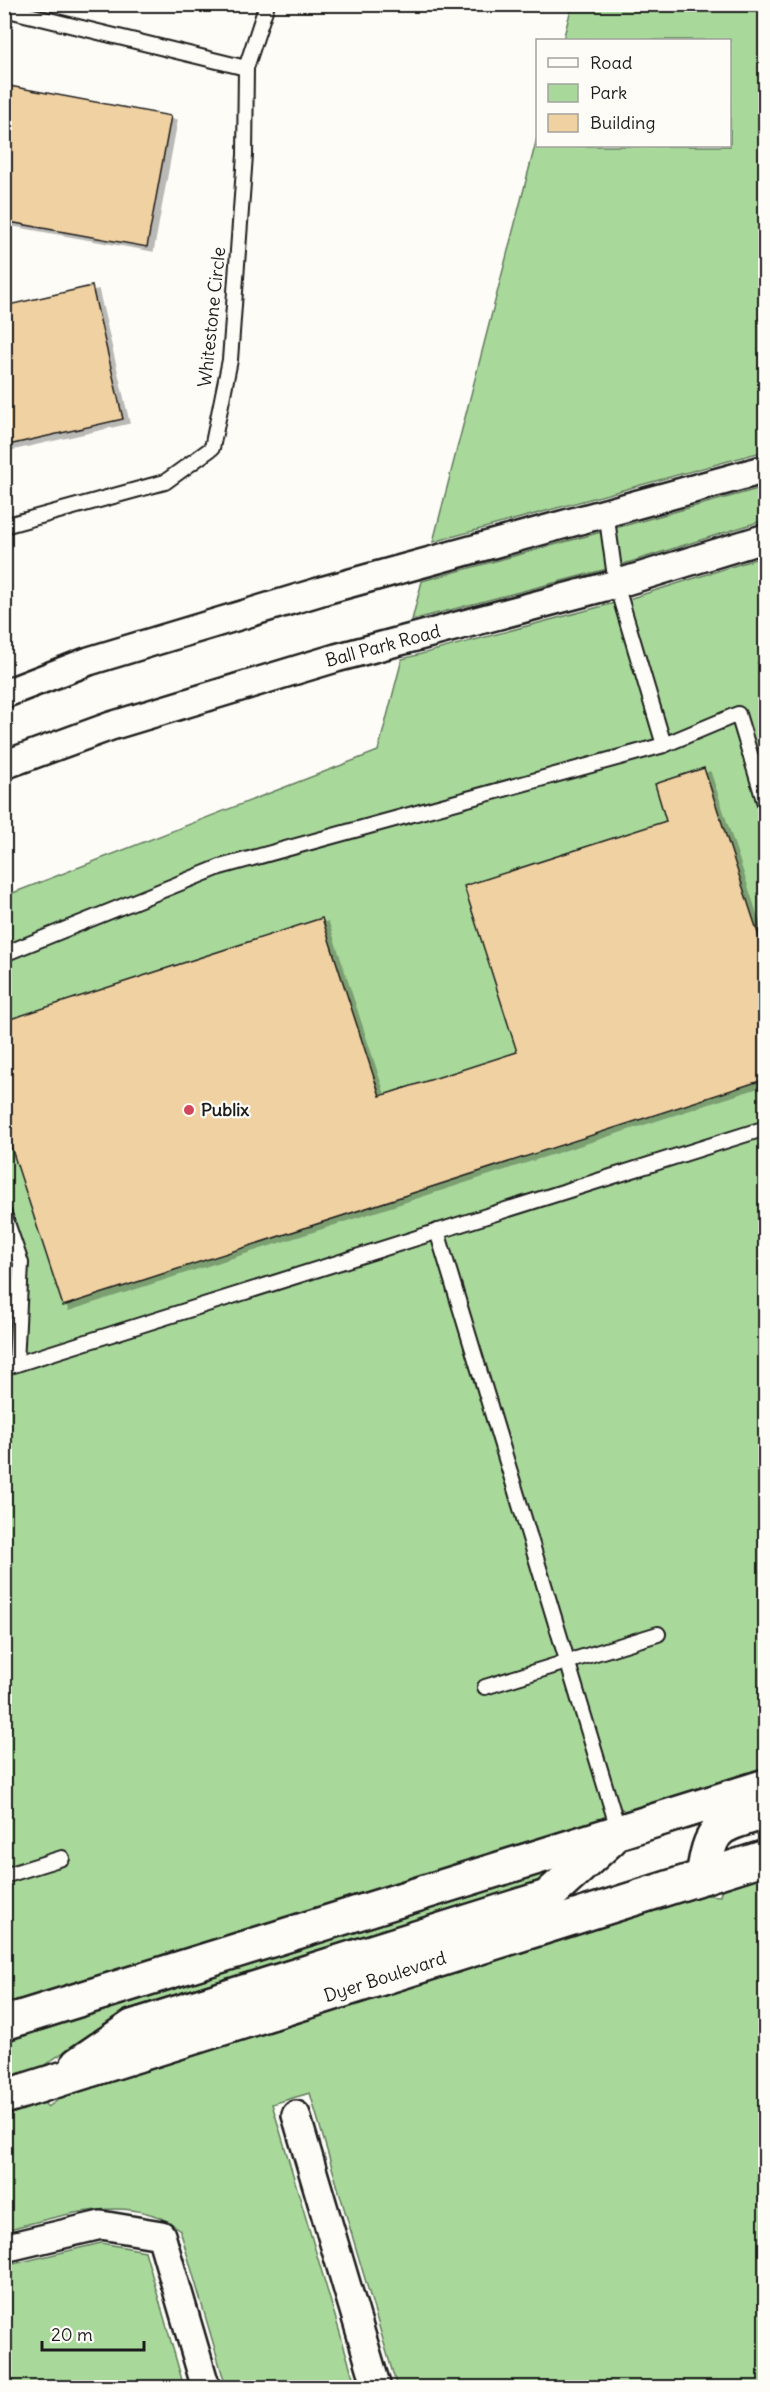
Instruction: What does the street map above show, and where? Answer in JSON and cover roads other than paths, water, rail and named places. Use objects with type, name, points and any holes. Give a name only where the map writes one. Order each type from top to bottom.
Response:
[{"type":"main road","points":[[4,2023],[765,1786]]},
{"type":"main road","points":[[703,1877],[708,1847],[713,1834],[723,1825],[765,1812]]},
{"type":"main road","points":[[52,2082],[132,2027],[548,1897],[619,1832]]},
{"type":"main road","name":"Dyer Boulevard","points":[[4,2097],[765,1857]]},
{"type":"street","points":[[4,694],[89,661],[325,590],[765,469]]},
{"type":"street","name":"Ball Park Road","points":[[4,765],[111,726],[336,658],[616,585],[765,538]]},
{"type":"street","points":[[296,2115],[376,2388]]},
{"type":"street","points":[[4,2248],[101,2225],[161,2235],[206,2388]]},
{"type":"lane","name":"Whitestone Circle","points":[[4,526],[165,482],[212,448],[230,360],[245,155],[246,68],[267,4]]},
{"type":"lane","points":[[4,9],[246,68]]},
{"type":"lane","points":[[606,512],[616,585],[664,745]]},
{"type":"lane","points":[[4,954],[220,867],[664,745],[738,714],[765,807]]},
{"type":"lane","points":[[4,1214],[21,1263],[10,1366],[765,1128]]},
{"type":"lane","points":[[437,1231],[619,1832]]},
{"type":"lane","points":[[485,1687],[658,1634]]},
{"type":"lane","points":[[4,1876],[62,1858]]},
{"type":"place","name":"Publix","points":[[189,1110]]}]
